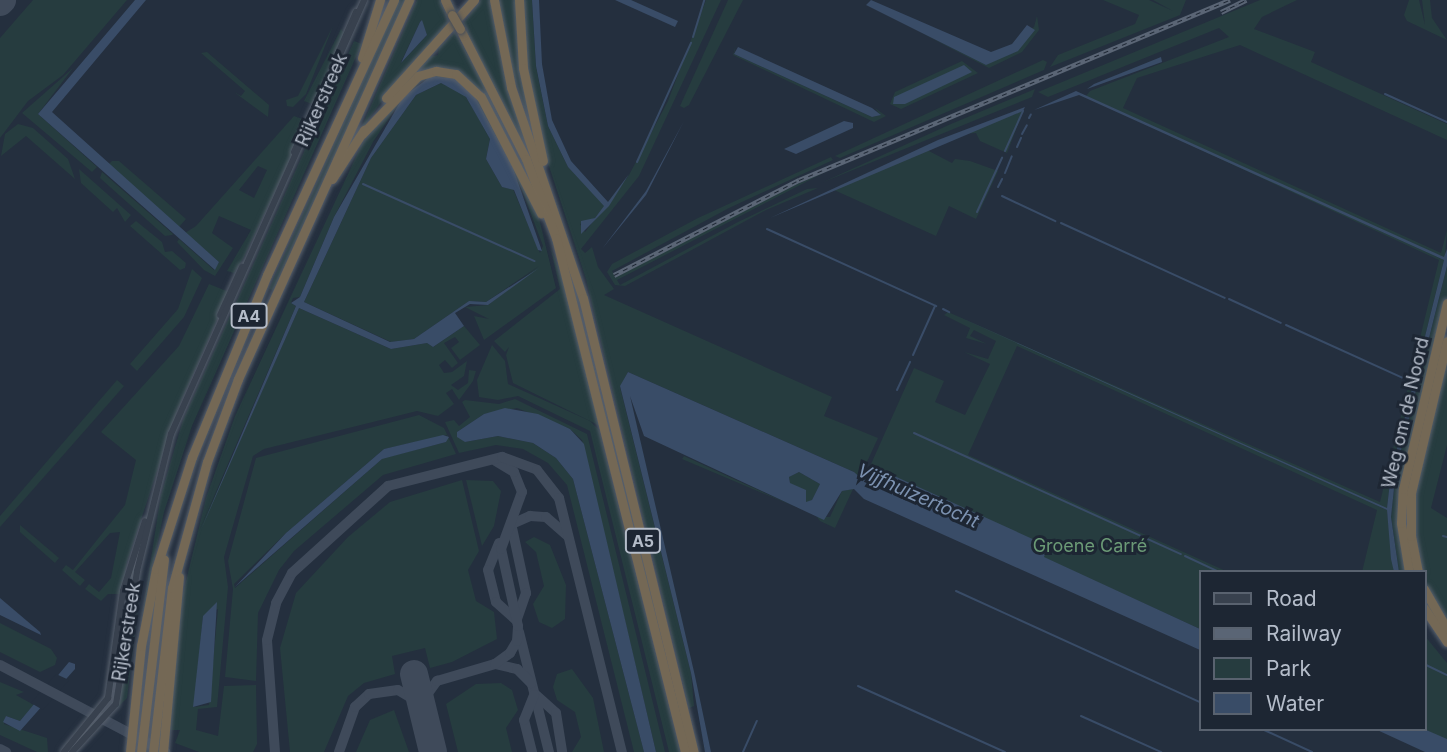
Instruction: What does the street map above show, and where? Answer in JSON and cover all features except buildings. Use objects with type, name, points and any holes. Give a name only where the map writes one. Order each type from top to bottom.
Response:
[{"type":"highway","name":"A4","points":[[349,95],[380,0]]},
{"type":"highway","name":"A4","points":[[130,752],[141,646],[156,569],[167,544],[192,457],[235,348],[394,0]]},
{"type":"highway","name":"A4","points":[[153,752],[165,628],[179,562],[207,462],[238,379],[409,0]]},
{"type":"highway","name":"A5","points":[[445,0],[526,159],[561,255],[685,752]]},
{"type":"highway","name":"A4","points":[[324,189],[394,88],[474,0]]},
{"type":"highway","name":"A5","points":[[494,0],[508,79],[548,187],[583,298],[694,752]]},
{"type":"highway","name":"A5","points":[[519,0],[523,68],[548,187]]},
{"type":"highway","name":"A4","points":[[362,134],[418,76],[445,71],[467,79],[505,141],[561,255]]},
{"type":"highway","name":"Weg om de Noord","points":[[1409,570],[1401,523],[1403,489],[1447,303]]},
{"type":"highway","name":"Weg om de Noord","points":[[1418,570],[1411,536],[1411,493],[1447,341]]},
{"type":"highway","name":"A4","points":[[141,752],[167,544]]},
{"type":"highway","name":"A4","points":[[163,752],[179,562]]},
{"type":"highway","points":[[1426,592],[1447,629]]},
{"type":"highway","points":[[1426,611],[1447,642]]},
{"type":"street","name":"Rijkerstreek","points":[[64,752],[109,697],[122,591],[186,396],[362,0]]},
{"type":"street","name":"Rijkerstreek","points":[[72,752],[87,739],[117,702],[148,517]]},
{"type":"green space","points":[[33,0],[127,0],[63,75],[28,101],[0,138],[0,38]]},
{"type":"green space","points":[[399,0],[405,0],[273,290],[269,289]]},
{"type":"green space","points":[[417,0],[440,0],[451,25],[391,88],[359,133]],"holes":[[[421,20],[427,35],[401,63]]]},
{"type":"green space","points":[[481,0],[490,0],[507,89],[556,223],[512,121],[462,25]]},
{"type":"green space","points":[[499,0],[517,0],[535,140],[509,62]]},
{"type":"green space","points":[[522,0],[532,0],[536,66],[548,126],[568,167],[605,206],[595,218],[580,224],[585,232],[629,175],[668,101],[706,0],[721,0],[639,176],[581,249],[585,253],[592,247],[598,267],[614,289],[604,295],[832,397],[824,416],[878,438],[859,479],[854,472],[628,372],[620,387],[691,673],[694,706],[689,708],[586,279],[545,154],[530,91]]},
{"type":"green space","points":[[728,0],[743,0],[689,105],[684,108],[680,106]]},
{"type":"green space","points":[[1103,0],[1149,0],[1173,11],[1153,0],[1186,0],[1180,15],[1050,67],[1058,55],[1135,24],[1139,15]]},
{"type":"green space","points":[[1260,0],[1297,0],[1262,17],[1254,29],[1315,52],[1311,62],[1447,124],[1447,140],[1240,45],[1137,78],[1123,108],[1441,253],[1447,230],[1445,258],[1086,96],[1090,91],[1229,37],[1219,28],[1048,97],[1038,92]]},
{"type":"green space","points":[[1409,0],[1419,0],[1425,25],[1422,0],[1430,0],[1432,18],[1447,40],[1407,21],[1404,15]]},
{"type":"green space","points":[[1037,16],[1039,30],[1022,52],[989,68],[921,33],[986,65],[1034,27]]},
{"type":"green space","points":[[333,26],[306,94],[293,107],[287,106],[286,100],[298,96]]},
{"type":"green space","points":[[341,29],[345,34],[312,104],[304,101]]},
{"type":"green space","points":[[455,32],[485,87],[532,187],[468,79],[456,72],[412,74],[429,57],[438,55],[439,48]]},
{"type":"green space","points":[[354,41],[362,44],[192,426],[164,512],[141,622],[161,495],[183,420]]},
{"type":"green space","points":[[736,44],[734,54],[872,117],[880,115],[875,108],[886,116],[874,122],[733,55]]},
{"type":"green space","points":[[207,52],[269,105],[268,117],[234,92],[241,96],[245,91],[201,53]]},
{"type":"green space","points":[[1043,60],[1047,62],[1044,70],[840,158],[835,156]]},
{"type":"green space","points":[[962,61],[978,73],[901,109],[890,104],[895,92]]},
{"type":"green space","points":[[73,68],[38,114],[97,167],[92,172],[22,113]]},
{"type":"green space","points":[[436,72],[474,89],[536,206],[556,288],[484,340],[474,316],[489,319],[465,307],[488,305],[539,266],[486,302],[469,301],[414,339],[391,342],[304,302],[371,158],[416,95],[441,83],[464,94],[478,117],[490,139],[486,159],[502,187],[513,189],[540,253],[543,246],[522,190],[473,93],[426,78],[403,97],[373,142],[334,217],[300,297],[293,298],[291,303],[296,306],[199,531],[299,308],[391,349],[427,343],[433,347],[464,326],[480,345],[460,360],[451,348],[459,342],[455,337],[444,343],[458,363],[452,368],[445,360],[439,365],[444,373],[452,372],[467,361],[464,376],[451,385],[458,390],[468,383],[469,370],[476,371],[473,381],[459,400],[452,389],[446,393],[454,404],[438,416],[417,411],[264,449],[253,456],[224,557],[228,587],[217,707],[198,709],[196,730],[218,736],[224,686],[256,685],[257,744],[253,752],[199,752],[175,743],[180,730],[169,730],[181,602],[206,498],[235,416],[362,144],[411,83]],"holes":[[[218,609],[209,705],[194,707],[203,616]]]},
{"type":"green space","points":[[1035,89],[1032,97],[821,183],[951,124]]},
{"type":"green space","points":[[1023,111],[1007,153],[980,141],[976,133],[961,134]]},
{"type":"green space","name":"Groene Carré","points":[[1121,113],[1444,260],[1391,473],[1387,509],[1194,423],[1387,510],[1394,570],[1362,570],[1377,510],[1017,346],[968,455],[1224,570],[1198,570],[1198,628],[873,480],[863,482],[914,368],[944,381],[935,402],[965,415],[990,364],[964,352],[988,359],[996,341],[974,330],[970,336],[987,344],[966,338],[970,328],[944,315],[948,312],[1380,502],[1439,260]]},
{"type":"green space","points":[[294,116],[305,120],[306,126],[234,273],[227,271],[251,230],[219,216],[212,233],[233,248],[215,276],[204,270],[177,242],[179,239],[214,270],[219,262],[185,233],[196,226]],"holes":[[[258,166],[267,170],[254,198],[239,190]]]},
{"type":"green space","points":[[18,124],[33,128],[68,159],[75,179],[26,136],[1,156],[5,134]]},
{"type":"green space","points":[[925,149],[952,163],[955,159],[970,161],[998,171],[976,219],[949,206],[936,236],[834,190]]},
{"type":"green space","points":[[831,157],[833,160],[729,208],[612,271],[615,276],[732,213],[827,171],[617,280],[620,285],[738,222],[807,189],[818,188],[766,210],[625,286],[615,285],[607,272],[612,264],[698,218]]},
{"type":"green space","points":[[112,161],[119,161],[186,219],[179,227],[107,166]]},
{"type":"green space","points":[[79,169],[131,215],[125,222],[117,208],[113,212],[81,183]]},
{"type":"green space","points":[[102,172],[173,234],[165,236],[100,178]]},
{"type":"green space","points":[[136,221],[162,242],[165,252],[172,251],[186,263],[185,268],[180,270],[130,226]]},
{"type":"green space","points":[[551,249],[566,287],[600,426],[513,383],[506,355],[509,347],[505,352],[494,341],[560,289]]},
{"type":"green space","points":[[1447,266],[1447,297],[1438,322],[1399,530],[1406,570],[1399,570],[1391,517],[1396,470]]},
{"type":"green space","points":[[192,269],[202,278],[184,317],[137,371],[130,364],[178,309]]},
{"type":"green space","points":[[209,284],[229,292],[177,411],[127,562],[121,594],[108,594],[101,601],[85,589],[89,584],[99,592],[111,578],[120,532],[110,533],[75,572],[85,580],[80,586],[62,570],[66,565],[73,570],[125,505],[136,460],[101,432],[179,346]]},
{"type":"green space","points":[[492,345],[505,361],[508,384],[590,421],[599,430],[680,752],[669,752],[590,431],[518,396],[498,400],[479,397],[477,380]]},
{"type":"green space","points":[[1447,352],[1447,445],[1431,508],[1447,518],[1447,624],[1426,585],[1426,570],[1422,570],[1412,524],[1416,481]]},
{"type":"green space","points":[[117,380],[124,386],[0,527],[0,516]]},
{"type":"green space","points":[[515,399],[587,434],[665,752],[656,752],[582,440],[570,429],[517,408],[484,414],[457,432],[465,442],[498,436],[533,443],[556,458],[573,479],[644,752],[634,752],[567,485],[548,463],[523,449],[496,445],[459,453],[445,422],[454,420],[459,426],[470,417],[462,402],[465,400],[499,404]]},
{"type":"green space","points":[[419,415],[444,428],[456,454],[383,475],[294,551],[279,570],[258,613],[256,681],[225,677],[233,589],[228,561],[256,458]],"holes":[[[447,435],[446,442],[383,458],[235,588],[234,584],[286,533],[384,449]]]},
{"type":"green space","points":[[684,456],[745,484],[798,508],[682,459]]},
{"type":"green space","points":[[799,472],[820,484],[812,500],[806,503],[790,483],[789,477]]},
{"type":"green space","points":[[462,480],[479,551],[468,570],[476,601],[494,612],[497,639],[452,662],[430,668],[425,648],[392,656],[395,674],[364,683],[348,696],[324,752],[290,752],[280,648],[296,593],[348,537],[390,502]]},
{"type":"green space","points":[[466,480],[493,481],[501,491],[494,526],[482,546]]},
{"type":"green space","points":[[853,489],[835,528],[820,521],[817,517],[830,517],[842,491]]},
{"type":"green space","points":[[20,525],[59,558],[55,563],[20,532]]},
{"type":"green space","points":[[534,537],[550,545],[566,585],[565,619],[552,628],[539,622],[533,604],[544,586],[536,552],[525,542]]},
{"type":"green space","points":[[133,600],[139,601],[127,698],[116,709]]},
{"type":"green space","points":[[0,623],[51,649],[57,658],[55,665],[40,672],[0,652]]},
{"type":"green space","points":[[1426,637],[1447,663],[1447,741],[1426,730]]},
{"type":"green space","points":[[572,669],[593,698],[604,752],[572,752],[581,737],[575,712],[557,700],[553,687],[557,674]]},
{"type":"green space","points":[[0,682],[24,692],[16,695],[34,705],[20,721],[6,716],[4,724],[47,738],[48,752],[37,752],[0,735]]},
{"type":"green space","points":[[501,683],[512,690],[518,710],[506,728],[512,752],[458,752],[446,704],[476,684]]},
{"type":"green space","points":[[394,710],[409,752],[356,752],[370,720]]},
{"type":"water","points":[[135,0],[146,0],[52,112],[219,262],[215,270],[38,114]]},
{"type":"water","points":[[532,0],[539,0],[542,64],[552,120],[571,161],[608,202],[629,174],[609,206],[581,234],[581,221],[595,218],[604,206],[568,167],[548,126],[536,66]]},
{"type":"water","points":[[615,0],[631,0],[678,21],[675,27]]},
{"type":"water","points":[[871,0],[991,52],[1012,44],[1027,25],[1035,30],[1018,51],[986,65],[866,5]]},
{"type":"water","points":[[422,20],[427,35],[401,63],[420,22]]},
{"type":"water","points":[[738,47],[872,108],[881,115],[872,117],[734,54]]},
{"type":"water","points":[[1161,57],[1162,62],[1087,89],[1094,84]]},
{"type":"water","points":[[964,65],[972,72],[905,104],[893,104],[894,97]]},
{"type":"water","points":[[431,76],[457,79],[473,93],[513,168],[542,251],[538,250],[514,190],[502,187],[486,159],[490,139],[466,97],[441,83],[416,95],[371,158],[304,302],[390,342],[414,339],[469,301],[486,302],[539,268],[488,305],[470,304],[455,313],[464,326],[433,347],[427,343],[391,349],[299,308],[200,532],[296,306],[291,303],[300,297],[334,217],[403,97]]},
{"type":"water","points":[[1076,91],[1444,257],[1447,249],[1447,266],[1396,470],[1391,517],[1399,570],[1394,570],[1391,559],[1387,510],[948,312],[1387,508],[1391,473],[1444,260],[1079,95],[1034,110]]},
{"type":"water","points":[[1025,107],[1023,111],[770,218],[938,140]]},
{"type":"water","points":[[684,121],[646,195],[602,249],[646,191]]},
{"type":"water","points":[[844,121],[853,123],[853,128],[796,154],[784,149]]},
{"type":"water","name":"Vijfhuizertocht","points":[[628,372],[854,472],[863,480],[873,479],[879,469],[1048,546],[1044,557],[1198,628],[1198,649],[864,499],[854,489],[842,491],[824,520],[644,436],[630,396],[711,752],[705,752],[691,673],[620,386]],"holes":[[[799,472],[820,484],[812,500],[806,502],[806,490],[790,483],[789,477]]]},
{"type":"water","points":[[505,408],[538,414],[570,429],[584,444],[656,752],[644,752],[573,479],[556,458],[533,443],[498,436],[465,442],[457,437],[457,432],[484,414]]},
{"type":"water","points":[[443,435],[449,437],[446,442],[382,459],[235,587],[286,533],[384,449]]},
{"type":"water","points":[[0,598],[40,632],[41,635],[0,615]]},
{"type":"water","points":[[217,602],[211,702],[193,707],[203,616]]},
{"type":"water","points":[[69,662],[75,664],[75,669],[20,731],[3,722],[6,716],[20,721]]},
{"type":"water","points":[[1426,730],[1447,739],[1447,752],[1425,752],[1379,731]]},
{"type":"pier","points":[[56,674],[69,680],[43,710],[31,703]]},
{"type":"waterway","points":[[693,37],[704,0]]},
{"type":"waterway","points":[[637,162],[691,43]]},
{"type":"waterway","points":[[1385,94],[1447,122]]},
{"type":"waterway","points":[[1005,151],[1023,111]]},
{"type":"waterway","points":[[1029,118],[1031,114]]},
{"type":"waterway","points":[[1022,134],[1027,125]]},
{"type":"waterway","points":[[1017,147],[1021,138]]},
{"type":"waterway","points":[[1005,173],[1012,156]]},
{"type":"waterway","points":[[977,212],[1002,158]]},
{"type":"waterway","points":[[998,187],[1002,179]]},
{"type":"waterway","points":[[363,184],[534,261]]},
{"type":"waterway","points":[[1002,196],[1055,221]]},
{"type":"waterway","points":[[1061,223],[1225,298]]},
{"type":"waterway","points":[[767,229],[936,306]]},
{"type":"waterway","points":[[1229,299],[1281,323]]},
{"type":"waterway","points":[[913,355],[935,306]]},
{"type":"waterway","points":[[943,309],[949,312]]},
{"type":"waterway","points":[[1286,325],[1407,380]]},
{"type":"waterway","points":[[897,390],[910,362]]},
{"type":"waterway","points":[[914,433],[1181,554]]},
{"type":"waterway","points":[[1443,536],[1447,537]]},
{"type":"waterway","points":[[1185,556],[1215,570]]},
{"type":"waterway","points":[[956,591],[1198,701]]},
{"type":"waterway","points":[[1426,665],[1447,675]]},
{"type":"waterway","points":[[858,686],[1005,752]]},
{"type":"waterway","points":[[1081,716],[1161,752]]},
{"type":"waterway","points":[[743,752],[757,721]]},
{"type":"waterway","points":[[1266,731],[1312,752]]},
{"type":"taxiway","points":[[275,752],[267,640],[276,603],[292,573],[388,486],[502,457],[537,470],[559,498],[622,752]]},
{"type":"taxiway","points":[[423,712],[426,696],[437,681],[495,664],[510,653],[517,641],[518,626],[501,549],[522,492],[514,472],[496,461]]},
{"type":"taxiway","points":[[512,524],[530,516],[546,517],[567,535]]},
{"type":"taxiway","points":[[511,523],[526,593],[517,619]]},
{"type":"taxiway","points":[[499,543],[488,570],[496,602],[517,621]]},
{"type":"taxiway","points":[[519,632],[549,752]]},
{"type":"taxiway","points":[[495,664],[517,669],[531,683]]},
{"type":"taxiway","points":[[0,665],[165,752]]},
{"type":"taxiway","points":[[339,752],[355,707],[369,694],[398,690],[413,699],[423,712]]},
{"type":"taxiway","points":[[532,752],[524,720],[534,695]]},
{"type":"taxiway","points":[[536,695],[556,713],[562,752]]},
{"type":"taxiway","points":[[0,749],[6,752]]},
{"type":"runway","points":[[414,674],[433,752]]},
{"type":"railway","points":[[614,275],[799,180],[1230,0]]},
{"type":"railway","points":[[1221,12],[1246,0]]}]
